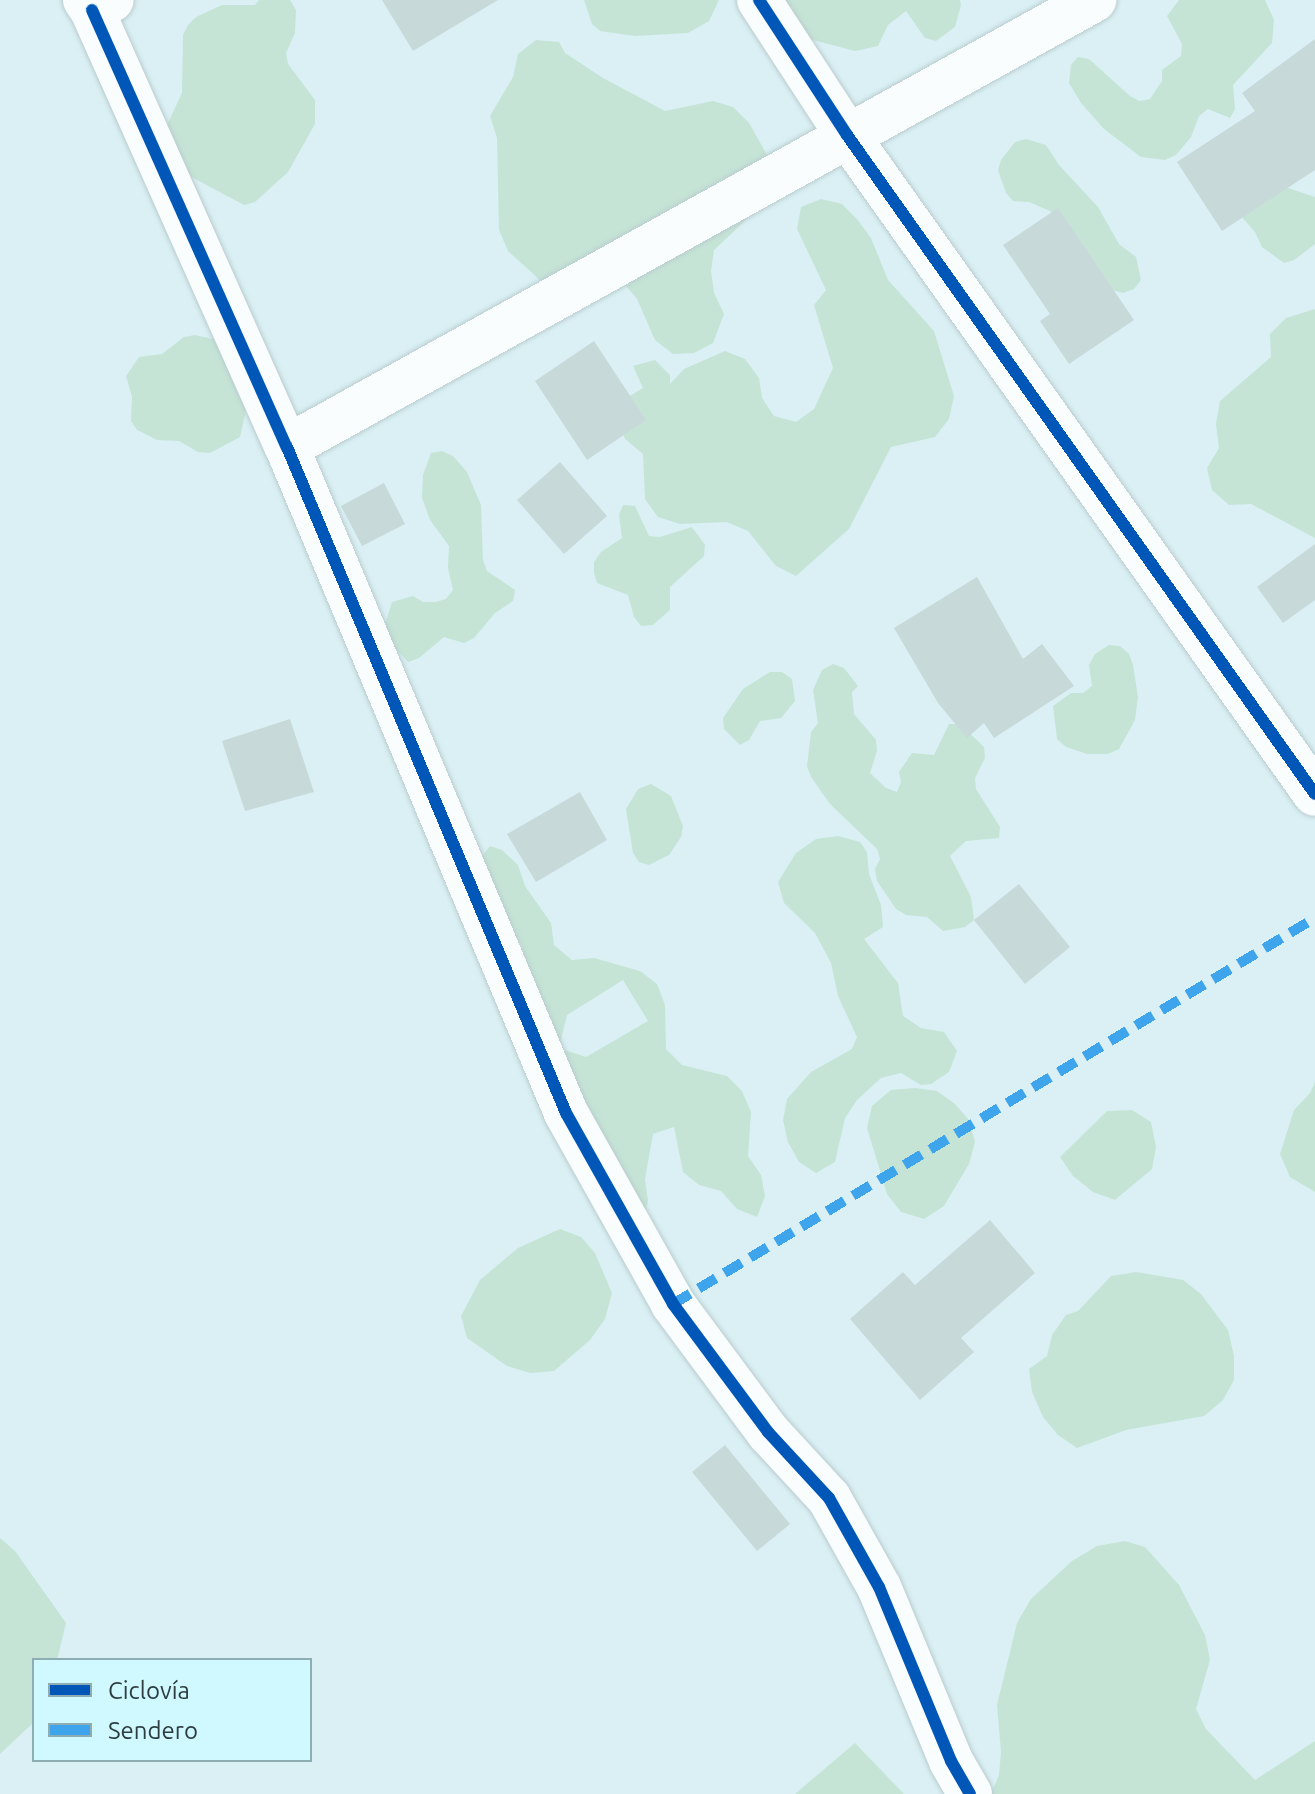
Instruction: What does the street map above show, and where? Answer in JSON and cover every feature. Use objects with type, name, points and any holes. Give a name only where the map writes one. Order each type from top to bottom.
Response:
[{"type":"street","points":[[759,0],[847,135],[1315,794]]},
{"type":"street","points":[[287,447],[1094,0]]},
{"type":"street","points":[[96,3],[287,447],[566,1113],[673,1304],[768,1432],[829,1498],[879,1587],[951,1761],[970,1794]]},
{"type":"green space","points":[[259,0],[290,0],[296,10],[295,33],[286,53],[288,64],[315,100],[315,124],[288,172],[255,202],[244,205],[186,174],[167,125],[182,93],[183,35],[188,25],[196,17],[222,5],[255,5]]},
{"type":"green space","points":[[584,0],[719,0],[709,21],[688,33],[635,36],[600,31],[592,24]]},
{"type":"green space","points":[[783,0],[960,0],[961,5],[955,27],[936,41],[925,38],[906,11],[888,25],[878,46],[855,51],[809,39]]},
{"type":"green space","points":[[1179,0],[1265,0],[1274,20],[1272,43],[1233,85],[1235,109],[1230,118],[1208,109],[1199,116],[1191,137],[1176,155],[1165,160],[1141,157],[1104,129],[1081,103],[1069,83],[1071,65],[1078,57],[1089,59],[1130,96],[1139,101],[1150,99],[1162,81],[1162,70],[1181,56],[1182,44],[1167,16]]},
{"type":"green space","points":[[536,40],[559,42],[565,53],[603,78],[665,111],[713,101],[733,107],[749,123],[771,162],[764,203],[714,250],[711,271],[714,293],[724,314],[713,343],[694,353],[673,354],[655,340],[637,299],[623,282],[541,281],[508,251],[499,230],[497,138],[490,116],[513,77],[518,54]]},
{"type":"green space","points":[[1026,139],[1046,145],[1059,165],[1098,207],[1119,244],[1136,257],[1141,280],[1134,289],[1123,293],[1113,290],[1050,211],[1029,202],[1013,201],[1006,193],[998,170],[1001,160],[1015,142]]},
{"type":"green space","points":[[1285,187],[1315,197],[1315,244],[1294,260],[1284,263],[1262,247],[1255,232],[1241,216]]},
{"type":"green space","points":[[821,199],[842,204],[857,219],[871,238],[888,280],[934,331],[954,396],[949,419],[935,437],[891,447],[849,529],[796,576],[776,566],[748,531],[727,522],[680,524],[658,517],[645,499],[643,454],[625,439],[616,418],[625,399],[643,388],[633,366],[655,360],[670,375],[670,384],[684,369],[725,351],[745,359],[759,378],[762,398],[774,416],[796,422],[814,409],[833,368],[814,305],[826,290],[797,229],[801,207]]},
{"type":"green space","points":[[1315,309],[1315,538],[1251,504],[1229,505],[1212,490],[1207,468],[1219,448],[1216,424],[1220,401],[1271,357],[1270,334],[1286,318]]},
{"type":"green space","points":[[195,335],[217,340],[247,405],[240,437],[210,453],[198,452],[179,441],[157,440],[137,430],[131,421],[132,397],[126,376],[139,357],[162,354],[184,337]]},
{"type":"green space","points":[[442,451],[453,456],[467,472],[481,505],[483,560],[487,571],[515,590],[513,601],[495,613],[474,638],[464,643],[444,637],[419,658],[408,662],[393,646],[385,624],[392,602],[413,596],[423,602],[435,602],[446,599],[453,590],[448,568],[449,546],[430,520],[422,498],[423,475],[431,453]]},
{"type":"green space","points":[[623,505],[635,506],[649,536],[660,537],[692,527],[705,545],[704,556],[670,587],[670,610],[653,625],[641,626],[634,617],[628,595],[597,583],[594,573],[594,562],[601,552],[622,538],[619,515]]},
{"type":"green space","points":[[1109,645],[1120,646],[1129,654],[1133,665],[1138,697],[1135,720],[1119,749],[1108,754],[1087,754],[1066,747],[1057,739],[1053,706],[1071,693],[1083,693],[1092,686],[1089,665],[1095,654]]},
{"type":"green space","points":[[833,664],[844,668],[858,686],[852,692],[854,714],[876,740],[877,751],[870,773],[886,788],[897,792],[901,782],[899,772],[912,753],[934,755],[949,724],[960,724],[984,747],[985,758],[975,778],[976,789],[1000,827],[999,838],[966,841],[950,856],[971,897],[974,920],[965,927],[943,931],[927,917],[906,915],[896,909],[877,881],[875,869],[880,859],[877,849],[830,804],[811,777],[807,766],[811,732],[818,723],[813,690],[822,670]]},
{"type":"green space","points":[[770,672],[782,672],[792,679],[795,701],[781,718],[760,721],[749,740],[740,745],[724,729],[723,718],[743,689]]},
{"type":"green space","points":[[651,784],[671,796],[683,826],[681,837],[669,855],[649,865],[639,862],[633,853],[626,809],[638,789]]},
{"type":"green space","points":[[838,836],[860,842],[867,852],[869,874],[881,905],[883,927],[864,939],[898,983],[903,1016],[921,1028],[944,1032],[957,1051],[949,1072],[931,1084],[921,1085],[901,1073],[881,1078],[857,1100],[845,1118],[835,1162],[816,1173],[799,1162],[788,1142],[783,1120],[787,1099],[811,1072],[852,1049],[857,1037],[838,996],[831,963],[815,933],[784,903],[778,882],[796,853],[816,839]]},
{"type":"green space","points":[[490,846],[502,850],[518,865],[525,886],[551,923],[554,945],[572,960],[594,958],[640,971],[657,984],[665,1005],[666,1049],[682,1065],[727,1076],[742,1091],[751,1112],[748,1156],[761,1175],[765,1196],[757,1217],[737,1209],[721,1191],[699,1185],[683,1172],[674,1127],[653,1134],[645,1179],[648,1201],[643,1224],[556,1066],[552,1020],[538,1004],[521,943],[500,934],[476,864]],"holes":[[[623,980],[648,1021],[586,1057],[559,1048],[567,1015]]]},
{"type":"green space","points":[[1315,1082],[1315,1192],[1290,1177],[1280,1154],[1294,1110],[1310,1093]]},
{"type":"green space","points":[[915,1088],[937,1091],[955,1104],[969,1120],[975,1142],[969,1164],[944,1206],[924,1219],[901,1212],[887,1194],[867,1128],[872,1106],[891,1090]]},
{"type":"green space","points":[[1132,1110],[1151,1122],[1156,1147],[1152,1169],[1115,1200],[1093,1192],[1073,1176],[1060,1157],[1107,1111]]},
{"type":"green space","points":[[560,1229],[581,1237],[595,1253],[612,1293],[605,1319],[590,1340],[554,1371],[530,1373],[507,1366],[467,1338],[461,1316],[480,1280],[518,1248]]},
{"type":"green space","points":[[1136,1272],[1183,1280],[1201,1294],[1228,1330],[1234,1356],[1234,1380],[1223,1400],[1204,1416],[1126,1430],[1077,1448],[1058,1435],[1043,1417],[1032,1392],[1029,1369],[1047,1356],[1052,1335],[1066,1315],[1078,1311],[1111,1276]]},
{"type":"green space","points":[[0,1538],[15,1551],[66,1623],[57,1658],[32,1658],[32,1724],[0,1754]]},
{"type":"green space","points":[[1125,1541],[1145,1547],[1179,1585],[1205,1635],[1210,1660],[1196,1709],[1206,1729],[1255,1780],[1315,1741],[1315,1794],[991,1794],[999,1775],[1001,1752],[997,1705],[1017,1623],[1031,1599],[1072,1561],[1097,1546]]},
{"type":"green space","points":[[855,1743],[904,1794],[795,1794]]},
{"type":"building","points":[[382,0],[498,0],[413,51]]},
{"type":"building","points":[[1315,39],[1315,170],[1222,231],[1177,162],[1255,111],[1242,93]]},
{"type":"building","points":[[1058,208],[1134,320],[1069,364],[1040,321],[1050,314],[1003,245]]},
{"type":"building","points":[[594,341],[646,420],[587,460],[535,381]]},
{"type":"building","points":[[560,462],[607,516],[564,554],[517,500]]},
{"type":"building","points":[[384,483],[405,524],[362,546],[341,506]]},
{"type":"building","points":[[1315,544],[1315,600],[1283,623],[1257,587]]},
{"type":"building","points":[[977,577],[1023,659],[1042,644],[1074,686],[994,738],[984,723],[967,738],[938,703],[894,628]]},
{"type":"building","points":[[290,719],[314,792],[245,811],[222,741]]},
{"type":"building","points":[[580,792],[607,840],[536,882],[507,834]]},
{"type":"building","points":[[1019,884],[1070,947],[1025,984],[974,920]]},
{"type":"building","points":[[990,1220],[1035,1273],[961,1338],[974,1352],[920,1400],[850,1319],[903,1272],[915,1285]]},
{"type":"building","points":[[725,1445],[790,1524],[757,1551],[692,1472]]},
{"type":"marked path","points":[[673,1304],[1315,918]]},
{"type":"cycle path","points":[[759,0],[847,135],[1315,794]]},
{"type":"cycle path","points":[[92,10],[287,447],[566,1113],[673,1304],[768,1432],[829,1498],[879,1587],[951,1761],[970,1794]]}]
